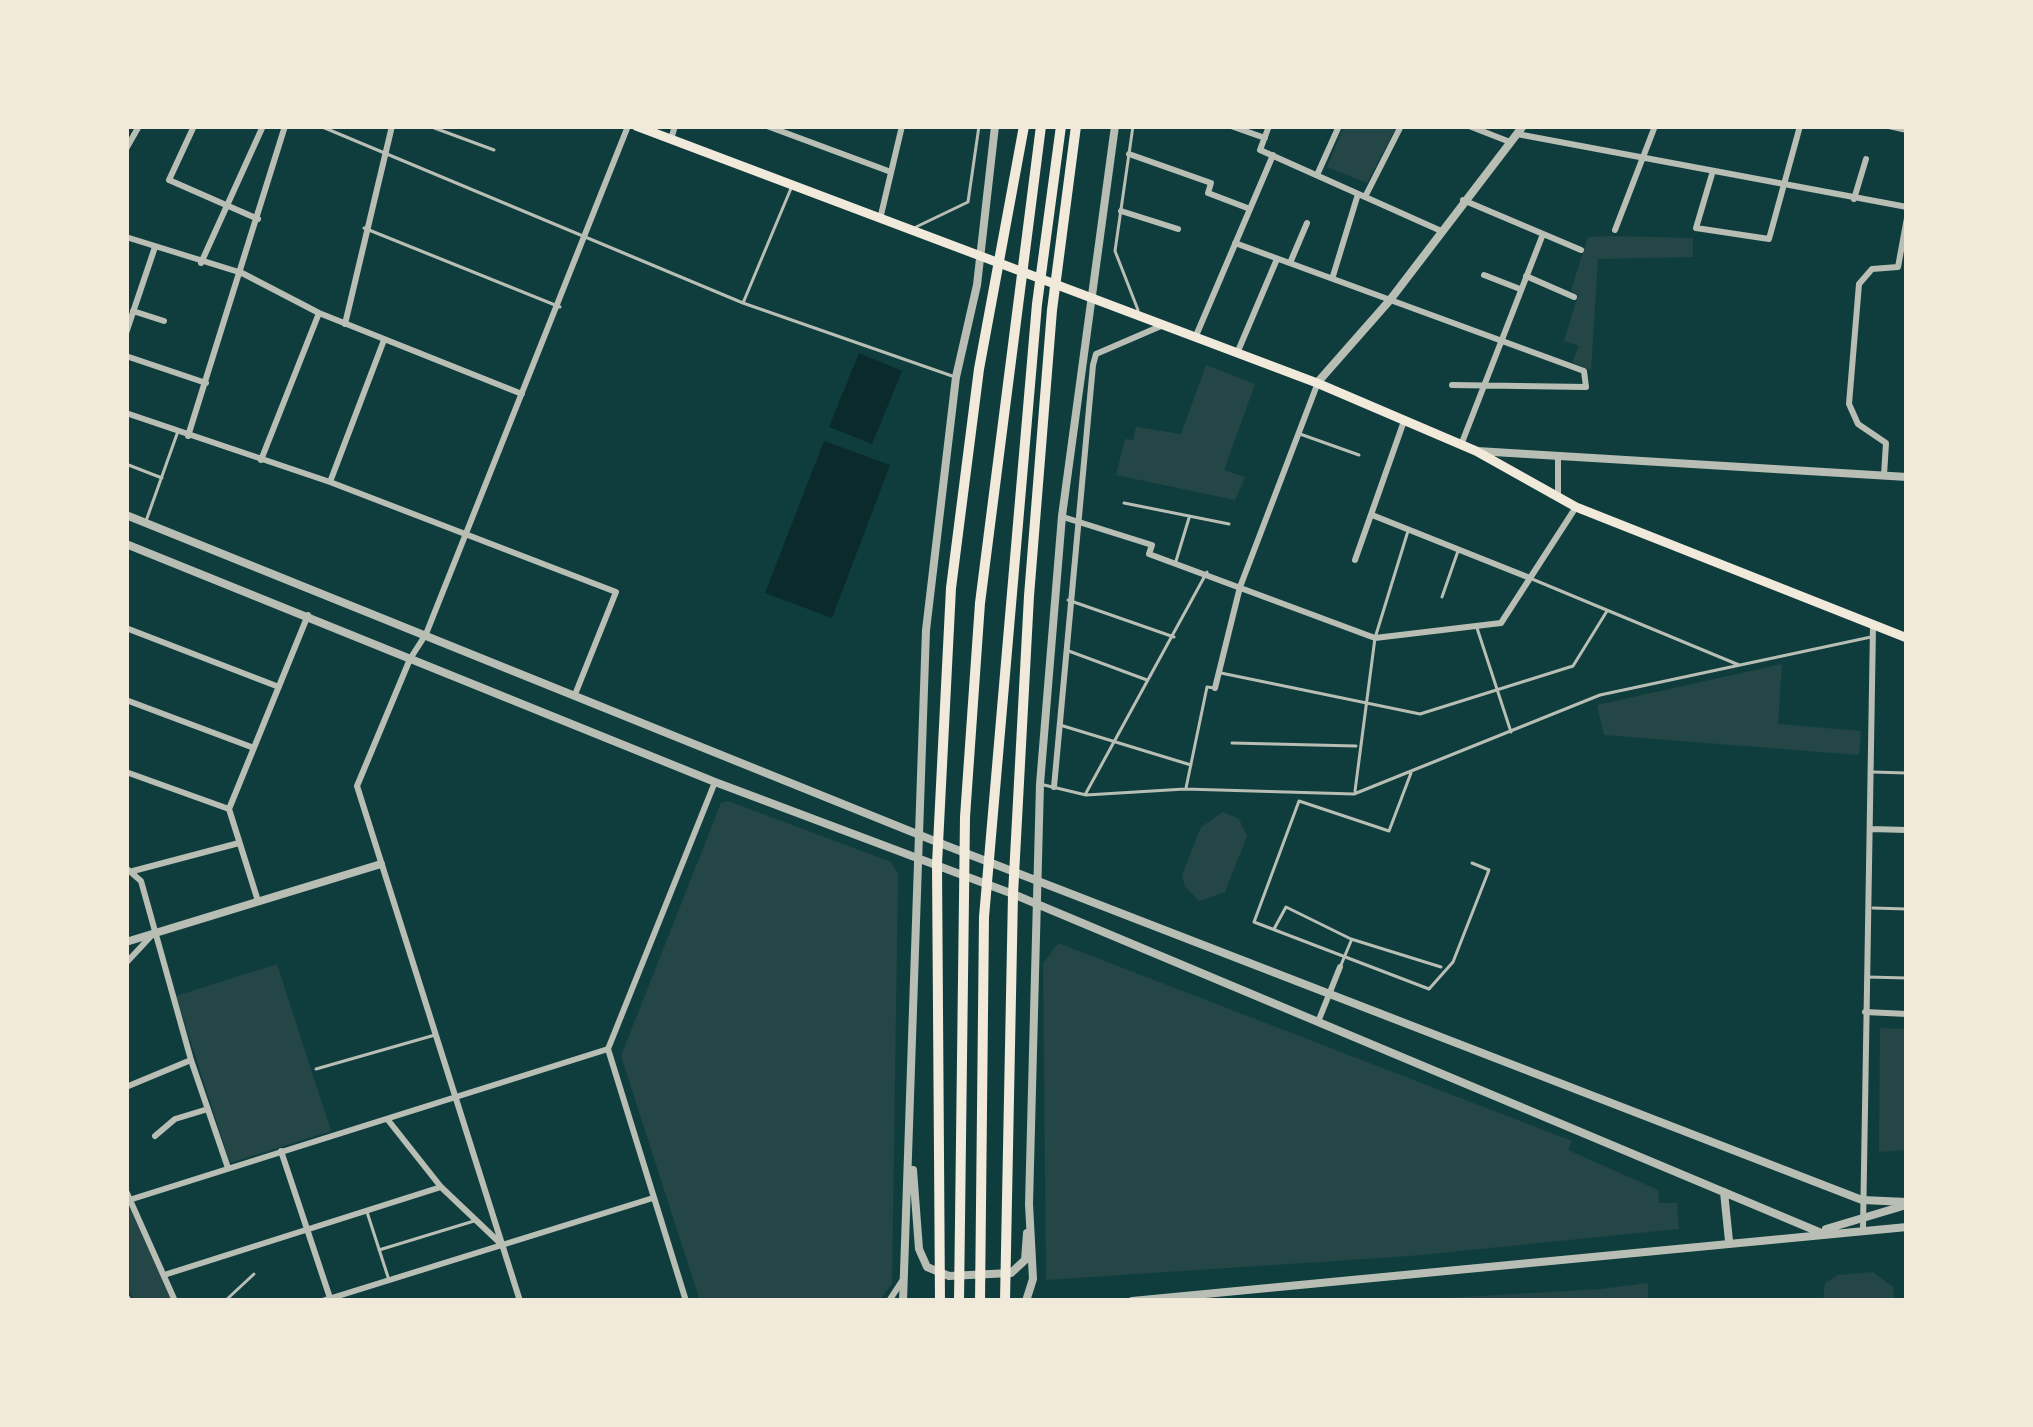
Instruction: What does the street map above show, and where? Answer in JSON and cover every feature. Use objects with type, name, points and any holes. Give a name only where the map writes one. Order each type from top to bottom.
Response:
[{"type":"highway","points":[[940,1301],[937,864],[951,588],[979,369],[1006,244],[1024,126]]},
{"type":"highway","points":[[959,1301],[964,817],[980,603],[1041,126]]},
{"type":"highway","points":[[980,1301],[984,917],[1036,304],[1061,126]]},
{"type":"highway","points":[[1005,1301],[1013,894],[1052,310],[1076,126]]},
{"type":"main road","points":[[632,126],[881,215],[1317,382],[1476,452],[1576,508],[1873,632],[1907,638]]},
{"type":"street","points":[[126,149],[139,126]]},
{"type":"street","points":[[194,126],[169,180],[258,219]]},
{"type":"street","points":[[201,263],[263,126]]},
{"type":"street","points":[[188,436],[286,126]]},
{"type":"street","points":[[346,324],[364,228],[392,126]]},
{"type":"street","points":[[520,1301],[460,1098],[357,786],[410,659],[426,634],[632,126]]},
{"type":"street","points":[[671,139],[675,126]]},
{"type":"street","points":[[767,126],[891,172]]},
{"type":"street","points":[[881,215],[902,126]]},
{"type":"street","points":[[902,1301],[926,630],[956,377],[982,255],[995,126]]},
{"type":"street","points":[[910,1108],[919,1249],[927,1267],[949,1276],[1011,1273],[1025,1260],[1029,1204],[1035,879],[1062,516],[1115,126]]},
{"type":"street","points":[[1231,126],[1265,138]]},
{"type":"street","points":[[1269,126],[1260,150],[1438,230]]},
{"type":"street","points":[[1317,175],[1339,126]]},
{"type":"street","points":[[1333,276],[1361,195],[1401,126]]},
{"type":"street","points":[[1468,126],[1907,208]]},
{"type":"street","points":[[1615,230],[1655,126]]},
{"type":"street","points":[[1712,174],[1696,228],[1769,239],[1800,126]]},
{"type":"street","points":[[1889,126],[1907,130]]},
{"type":"street","points":[[1215,688],[1240,587],[1317,382],[1390,300],[1438,230],[1517,134]]},
{"type":"street","points":[[1129,154],[1211,183],[1208,193],[1250,209]]},
{"type":"street","points":[[1195,338],[1273,155]]},
{"type":"street","points":[[1853,200],[1866,159]]},
{"type":"street","points":[[1463,200],[1581,250]]},
{"type":"street","points":[[1120,211],[1178,229]]},
{"type":"street","points":[[1884,476],[1886,443],[1858,424],[1849,404],[1855,324],[1859,284],[1872,269],[1898,267],[1907,218]]},
{"type":"street","points":[[1290,263],[1307,224]]},
{"type":"street","points":[[1461,445],[1543,234]]},
{"type":"street","points":[[126,237],[242,273],[319,313],[522,394]]},
{"type":"street","points":[[1235,243],[1584,371],[1586,387],[1452,386]]},
{"type":"street","points":[[126,333],[155,247]]},
{"type":"street","points":[[1237,354],[1277,259]]},
{"type":"street","points":[[1484,275],[1521,290]]},
{"type":"street","points":[[1526,276],[1574,297]]},
{"type":"street","points":[[133,311],[164,322]]},
{"type":"street","points":[[261,460],[319,313]]},
{"type":"street","points":[[1054,787],[1074,520],[1096,354],[1161,326]]},
{"type":"street","points":[[330,482],[384,340]]},
{"type":"street","points":[[126,356],[206,383]]},
{"type":"street","points":[[126,413],[330,482],[616,592],[576,692]]},
{"type":"street","points":[[1354,560],[1404,421]]},
{"type":"street","points":[[1476,452],[1907,477]]},
{"type":"street","points":[[1558,456],[1558,497]]},
{"type":"street","points":[[1062,516],[1152,545],[1149,554],[1375,638],[1501,622],[1576,508]]},
{"type":"street","points":[[126,515],[576,692],[938,842],[1862,1200],[1907,1204]]},
{"type":"street","points":[[1372,515],[1530,579]]},
{"type":"street","points":[[126,544],[716,782],[1013,894],[1819,1232],[1863,1214],[1907,1204]]},
{"type":"street","points":[[258,901],[229,808],[308,615]]},
{"type":"street","points":[[126,628],[279,687]]},
{"type":"street","points":[[1863,1228],[1873,632]]},
{"type":"street","points":[[126,700],[254,748]]},
{"type":"street","points":[[126,772],[229,808]]},
{"type":"street","points":[[686,1301],[608,1049],[716,782]]},
{"type":"street","points":[[1870,829],[1907,830]]},
{"type":"street","points":[[228,1168],[191,1060],[156,931],[129,870],[238,843]]},
{"type":"street","points":[[128,939],[381,864]]},
{"type":"street","points":[[126,964],[156,931]]},
{"type":"street","points":[[1318,1022],[1342,962]]},
{"type":"street","points":[[1865,1012],[1907,1014]]},
{"type":"street","points":[[129,1200],[608,1049]]},
{"type":"street","points":[[126,1087],[191,1060]]},
{"type":"street","points":[[155,1136],[176,1119],[208,1109]]},
{"type":"street","points":[[387,1119],[441,1187],[503,1244]]},
{"type":"street","points":[[281,1151],[327,1300],[653,1198]]},
{"type":"street","points":[[164,1275],[441,1187]]},
{"type":"street","points":[[126,1191],[175,1301]]},
{"type":"street","points":[[1724,1192],[1729,1240]]},
{"type":"street","points":[[1027,1301],[1033,1279],[1029,1204]]},
{"type":"street","points":[[1132,1301],[1907,1226]]},
{"type":"street","points":[[889,1301],[904,1278]]},
{"type":"lane","points":[[429,126],[494,150]]},
{"type":"lane","points":[[914,228],[968,202],[980,126]]},
{"type":"lane","points":[[1133,126],[1115,251],[1141,318]]},
{"type":"lane","points":[[325,127],[743,303],[956,377]]},
{"type":"lane","points":[[743,303],[792,184]]},
{"type":"lane","points":[[364,228],[560,307]]},
{"type":"lane","points":[[145,523],[178,433]]},
{"type":"lane","points":[[1298,433],[1359,455]]},
{"type":"lane","points":[[126,464],[162,478]]},
{"type":"lane","points":[[1124,503],[1229,524]]},
{"type":"lane","points":[[1175,562],[1190,516]]},
{"type":"lane","points":[[1354,794],[1375,638],[1408,529]]},
{"type":"lane","points":[[1442,597],[1458,549]]},
{"type":"lane","points":[[1086,795],[1207,572]]},
{"type":"lane","points":[[1530,579],[1739,665]]},
{"type":"lane","points":[[1068,600],[1175,638]]},
{"type":"lane","points":[[1219,673],[1420,714],[1573,666],[1607,611]]},
{"type":"lane","points":[[1476,626],[1511,732]]},
{"type":"lane","points":[[1040,784],[1086,795],[1185,789],[1354,794],[1600,695],[1873,632]]},
{"type":"lane","points":[[1064,650],[1150,681]]},
{"type":"lane","points":[[1185,789],[1208,687],[1215,688]]},
{"type":"lane","points":[[1059,724],[1191,765]]},
{"type":"lane","points":[[1232,743],[1359,746]]},
{"type":"lane","points":[[1411,772],[1389,831],[1310,802],[1294,806],[1254,922],[1342,962],[1421,990],[1435,985],[1442,968],[1453,962],[1489,870],[1472,863]]},
{"type":"lane","points":[[1871,772],[1907,772]]},
{"type":"lane","points":[[1274,929],[1286,907],[1330,924],[1352,939],[1442,968]]},
{"type":"lane","points":[[1868,908],[1907,909]]},
{"type":"lane","points":[[1342,962],[1352,939]]},
{"type":"lane","points":[[1867,976],[1907,978]]},
{"type":"lane","points":[[316,1069],[436,1034]]},
{"type":"lane","points":[[367,1210],[388,1280]]},
{"type":"lane","points":[[379,1250],[474,1220]]},
{"type":"lane","points":[[225,1301],[254,1274]]},
{"type":"shaded area","points":[[1344,126],[1397,126],[1367,183],[1327,167]]},
{"type":"shaded area","points":[[1588,237],[1693,238],[1693,257],[1598,259],[1591,370],[1572,362],[1579,346],[1564,341],[1578,295],[1571,290]]},
{"type":"shaded area","points":[[859,353],[902,371],[872,444],[829,427]]},
{"type":"shaded area","points":[[1206,365],[1255,384],[1224,470],[1245,477],[1235,500],[1116,475],[1125,439],[1133,440],[1136,427],[1181,434]]},
{"type":"shaded area","points":[[824,441],[890,465],[832,618],[765,593]]},
{"type":"shaded area","points":[[1782,664],[1778,724],[1861,731],[1859,755],[1604,735],[1597,705]]},
{"type":"shaded area","points":[[728,801],[891,862],[898,874],[892,1284],[879,1301],[700,1301],[621,1056],[721,803]]},
{"type":"shaded area","points":[[1223,812],[1239,819],[1247,836],[1225,892],[1199,901],[1185,887],[1182,875],[1201,827]]},
{"type":"shaded area","points":[[1058,943],[1572,1141],[1568,1150],[1658,1190],[1659,1203],[1677,1203],[1679,1229],[1410,1256],[1046,1280],[1043,964]]},
{"type":"shaded area","points":[[277,964],[331,1131],[230,1163],[176,996]]},
{"type":"shaded area","points":[[1880,1028],[1907,1029],[1907,1150],[1879,1152]]},
{"type":"shaded area","points":[[126,1199],[172,1301],[134,1301],[126,1284]]},
{"type":"shaded area","points":[[1873,1272],[1893,1287],[1895,1301],[1823,1301],[1825,1283],[1838,1275]]},
{"type":"shaded area","points":[[1648,1283],[1648,1301],[1393,1301],[1601,1289]]}]
